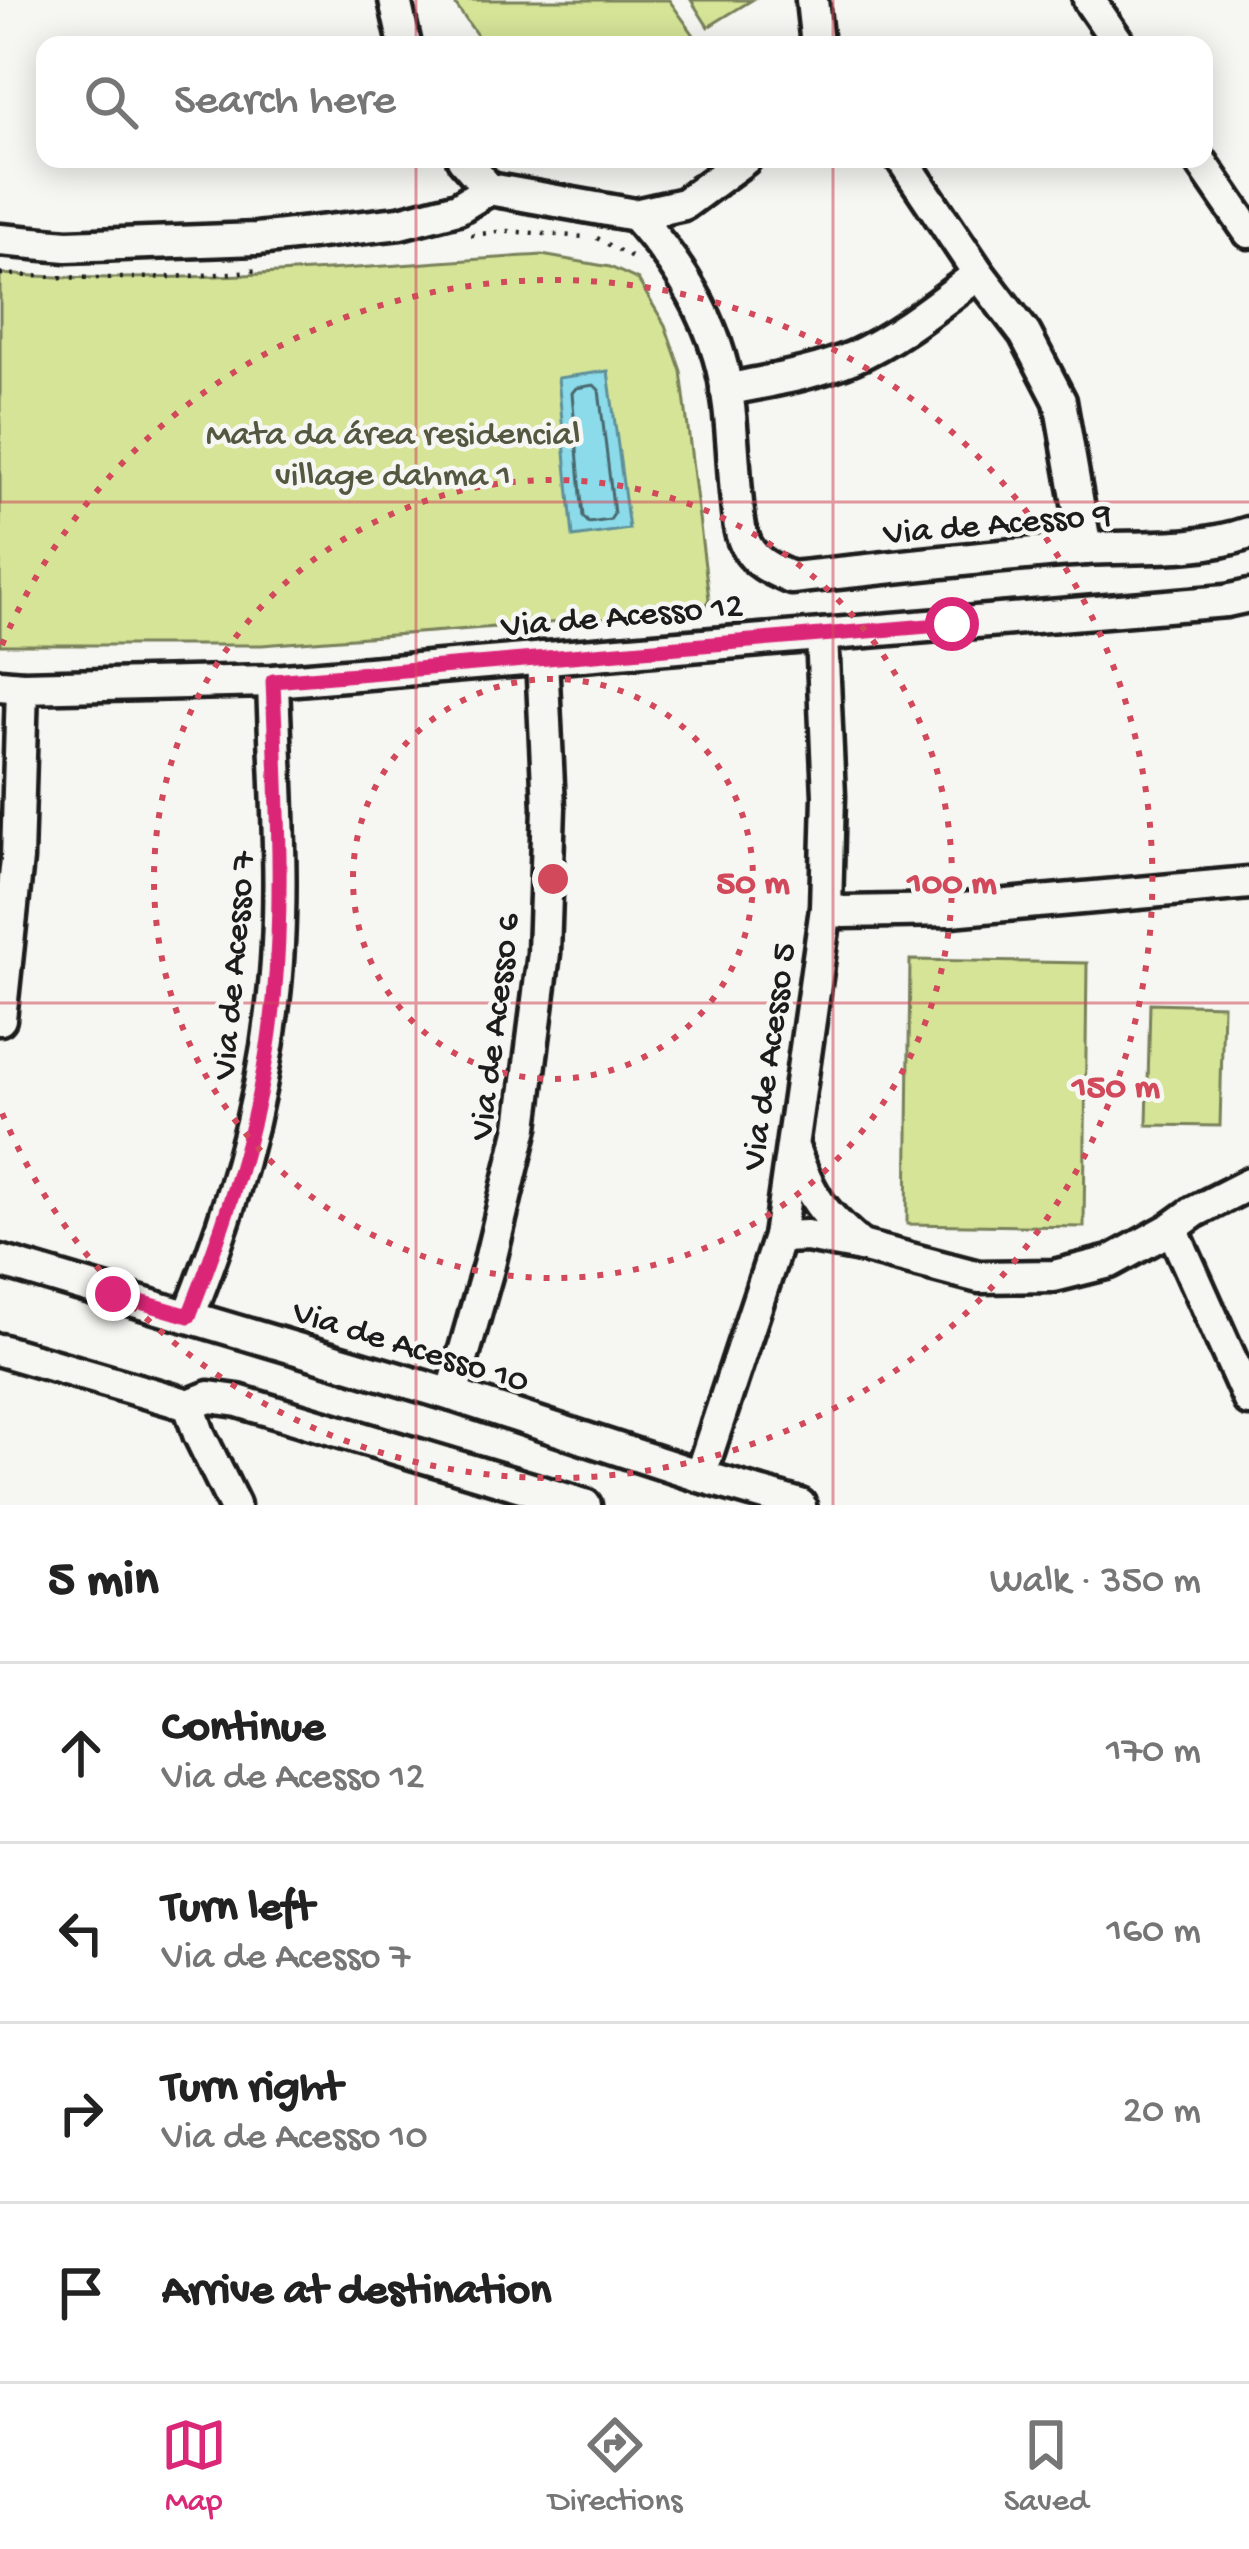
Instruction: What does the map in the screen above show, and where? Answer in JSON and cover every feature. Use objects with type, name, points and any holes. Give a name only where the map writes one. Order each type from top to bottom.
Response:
[{"type":"street","points":[[395,0],[403,36]]},
{"type":"street","points":[[812,0],[816,36]]},
{"type":"street","points":[[1089,0],[1114,36]]},
{"type":"street","points":[[471,168],[489,189],[635,214],[684,204],[733,168]]},
{"type":"street","points":[[908,168],[1025,334],[1060,400],[1086,549]]},
{"type":"street","points":[[1204,168],[1249,232]]},
{"type":"street","points":[[0,240],[67,246],[257,239],[400,223],[458,208],[489,189]]},
{"type":"street","points":[[635,214],[655,236],[702,309],[726,391],[854,357],[980,274]]},
{"type":"street","name":"Via de Acesso 9","points":[[726,391],[744,543],[767,568],[791,578],[1086,549],[1190,544],[1249,533]]},
{"type":"street","name":"Via de Acesso 12","points":[[11,686],[273,681],[1249,596]]},
{"type":"street","name":"Via de Acesso 5","points":[[700,1476],[779,1237],[826,908],[829,796],[822,635]]},
{"type":"street","name":"Via de Acesso 6","points":[[452,1395],[522,1127],[544,953],[549,807],[542,658]]},
{"type":"street","name":"Via de Acesso 7","points":[[189,1316],[235,1192],[258,1104],[274,1004],[280,860],[273,681]]},
{"type":"street","points":[[0,1019],[22,764],[11,686]]},
{"type":"street","points":[[826,908],[843,912],[951,910],[1249,883]]},
{"type":"street","points":[[791,1143],[817,1204],[862,1246]]},
{"type":"street","points":[[779,1237],[807,1236],[862,1246],[979,1276],[1054,1276],[1110,1262],[1249,1184]]},
{"type":"street","points":[[1172,1228],[1249,1400]]},
{"type":"street","name":"Via de Acesso 10","points":[[0,1261],[452,1395],[800,1505]]},
{"type":"street","points":[[0,1349],[189,1405],[209,1397],[238,1401],[585,1505]]},
{"type":"street","points":[[189,1405],[234,1505]]},
{"type":"path","points":[[461,236],[507,231],[596,238],[637,261]]},
{"type":"path","points":[[0,274],[212,276]]},
{"type":"green space","points":[[452,0],[669,0],[695,36],[478,36]]},
{"type":"green space","points":[[691,0],[752,0],[708,27]]},
{"type":"green space","name":"Mata da área residencial village dahma 1","points":[[542,255],[610,267],[638,280],[665,325],[681,371],[709,599],[703,611],[262,645],[0,645],[0,274],[203,277]]},
{"type":"green space","points":[[910,960],[1087,963],[1084,1227],[907,1224]]},
{"type":"green space","points":[[1150,1003],[1223,1005],[1220,1126],[1147,1125]]},
{"type":"water","points":[[608,371],[629,529],[573,537],[558,378]]},
{"type":"route","points":[[113,1294],[189,1316],[229,1214],[258,1104],[274,1004],[279,931],[273,681],[952,624]]}]
